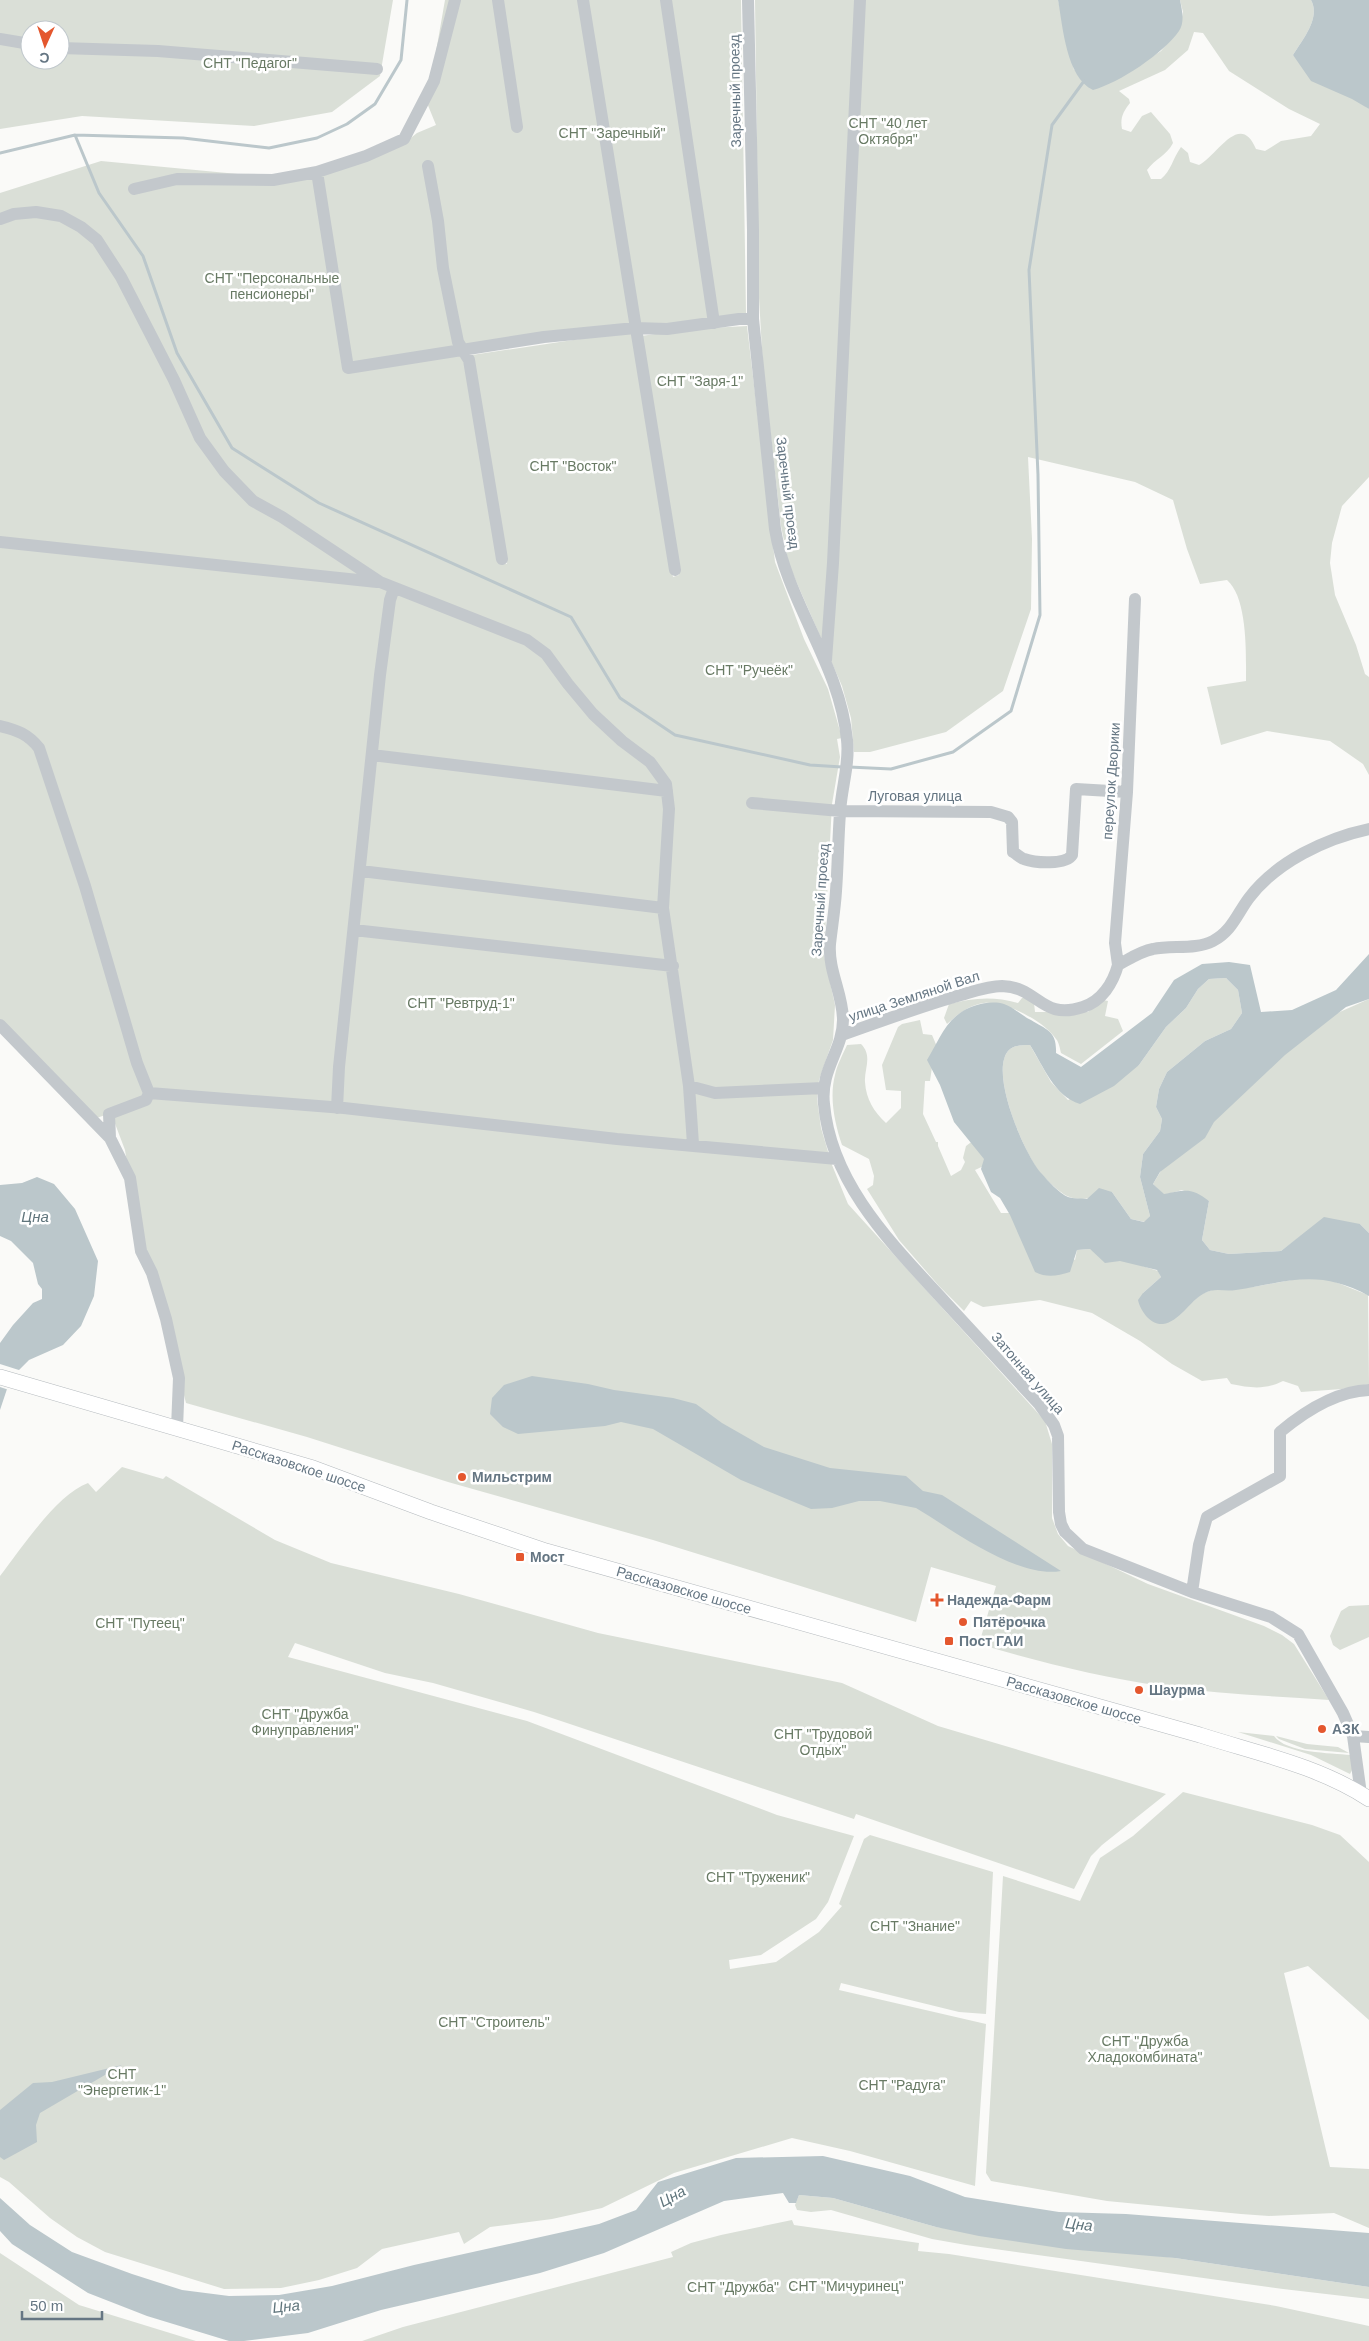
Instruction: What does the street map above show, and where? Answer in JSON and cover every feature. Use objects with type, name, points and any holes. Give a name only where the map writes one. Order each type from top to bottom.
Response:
[{"type":"main road","name":"Рассказовское шоссе","points":[[0,1376],[313,1468],[431,1512],[546,1551],[1200,1735],[1301,1766],[1365,1796]]},
{"type":"street","points":[[134,189],[177,179],[272,180],[317,172],[366,156],[404,139],[434,81],[455,0]]},
{"type":"street","points":[[498,0],[517,127]]},
{"type":"street","points":[[583,0],[675,570]]},
{"type":"street","points":[[666,0],[714,323]]},
{"type":"street","name":"Заречный проезд","points":[[748,0],[753,319],[779,552],[796,598],[826,663],[836,690],[848,743],[840,811],[836,892],[829,953],[844,1019],[842,1035]]},
{"type":"street","points":[[826,663],[833,563],[860,0]]},
{"type":"street","points":[[0,39],[20,42]]},
{"type":"street","points":[[70,48],[158,52],[377,69]]},
{"type":"street","points":[[428,166],[438,221],[443,268],[458,342],[469,360],[502,559]]},
{"type":"street","points":[[317,172],[348,368],[544,337],[635,328],[667,330],[753,319]]},
{"type":"street","points":[[0,219],[14,214],[36,212],[61,216],[81,226],[97,240],[134,300],[200,438],[224,471],[253,501],[282,517],[315,541],[380,582],[527,640],[546,654],[593,714],[622,741],[650,762],[662,777],[667,791],[669,809],[663,908],[673,966],[689,1086],[693,1144]]},
{"type":"street","points":[[0,542],[380,582]]},
{"type":"street","points":[[337,1108],[339,1067],[385,636],[394,588]]},
{"type":"street","name":"переулок Дворики","points":[[1118,965],[1115,943],[1128,792],[1135,598]]},
{"type":"street","points":[[0,726],[19,730],[31,738],[39,748],[67,828],[137,1063],[149,1093],[146,1100],[110,1114],[110,1138]]},
{"type":"street","points":[[372,756],[667,791]]},
{"type":"street","name":"Луговая улица","points":[[752,803],[840,811],[991,812],[1008,817],[1012,822],[1014,852],[1024,859],[1065,862],[1072,855],[1074,845],[1076,789],[1128,792]]},
{"type":"street","points":[[1118,965],[1152,949],[1188,947],[1211,942],[1226,933],[1249,898],[1282,867],[1321,844],[1348,833],[1369,828]]},
{"type":"street","points":[[361,871],[663,908]]},
{"type":"street","points":[[354,930],[673,966]]},
{"type":"street","name":"улица Земляной Вал","points":[[842,1035],[919,1008],[992,986],[1014,988],[1029,994],[1051,1010],[1062,1011],[1083,1007],[1101,996],[1115,975],[1118,965]]},
{"type":"street","points":[[0,1025],[110,1138],[130,1178],[141,1251],[152,1273],[166,1319],[180,1386],[177,1428]]},
{"type":"street","name":"Затонная улица","points":[[842,1035],[828,1067],[823,1088],[827,1129],[837,1159],[868,1212],[895,1247],[1051,1420],[1058,1436],[1059,1512],[1060,1524],[1065,1532],[1083,1549],[1192,1592],[1271,1617],[1298,1634],[1343,1714],[1353,1736],[1365,1796]]},
{"type":"street","points":[[689,1086],[715,1092],[823,1088]]},
{"type":"street","points":[[149,1093],[337,1108],[617,1139],[693,1144],[837,1159]]},
{"type":"street","points":[[1192,1592],[1199,1544],[1207,1516],[1280,1476],[1280,1432],[1300,1416],[1333,1399],[1369,1390]]},
{"type":"street","points":[[1353,1736],[1369,1737]]},
{"type":"green space","name":"СНТ \"Педагог\"","points":[[0,0],[393,0],[380,76],[332,112],[254,126],[82,116],[0,129]]},
{"type":"green space","name":"СНТ \"Ревтруд-1\"","points":[[445,0],[741,0],[746,313],[459,352],[467,361],[500,562],[507,564],[472,355],[633,331],[673,577],[679,575],[641,336],[691,329],[747,326],[775,562],[804,639],[828,689],[842,738],[837,739],[840,757],[832,804],[824,955],[835,1005],[833,1040],[819,1080],[817,1099],[821,1128],[832,1165],[848,1204],[1045,1421],[1052,1444],[1052,1518],[1058,1534],[1068,1546],[1148,1584],[1264,1626],[1282,1635],[1294,1644],[1329,1700],[1183,1689],[1093,1674],[1047,1663],[979,1644],[996,1586],[931,1567],[916,1622],[653,1540],[448,1482],[307,1437],[186,1403],[161,1304],[141,1251],[125,1150],[111,1113],[91,1120],[0,1024],[0,193],[101,161],[258,176],[259,181],[402,145],[417,133],[436,125],[427,103]]},
{"type":"green space","name":"СНТ \"40 лет Октября\"","points":[[755,0],[1058,0],[1074,70],[1145,61],[1161,51],[1179,30],[1183,12],[1180,0],[1311,0],[1314,14],[1312,21],[1293,55],[1369,109],[1369,477],[1342,506],[1332,543],[1330,563],[1335,595],[1356,645],[1365,674],[1369,677],[1369,775],[1363,764],[1330,741],[1267,731],[1221,745],[1207,687],[1246,681],[1244,628],[1239,600],[1234,588],[1227,580],[1200,584],[1187,549],[1173,500],[1135,482],[1028,457],[1032,539],[1031,609],[1003,691],[946,732],[870,752],[854,752],[851,718],[842,686],[789,565],[781,526],[763,367],[759,298]],"holes":[[[1194,32],[1203,33],[1229,71],[1289,109],[1320,124],[1311,136],[1281,141],[1265,151],[1256,149],[1250,138],[1243,134],[1235,135],[1199,165],[1190,162],[1188,153],[1181,147],[1164,176],[1161,179],[1151,179],[1147,170],[1173,143],[1170,134],[1151,112],[1142,116],[1131,132],[1122,129],[1123,115],[1130,103],[1129,99],[1119,91],[1165,70],[1188,50]]]},
{"type":"green space","points":[[1226,978],[1238,990],[1242,1013],[1231,1029],[1205,1041],[1167,1072],[1159,1089],[1156,1107],[1162,1119],[1160,1131],[1143,1154],[1140,1177],[1150,1216],[1145,1222],[1131,1219],[1112,1192],[1078,1199],[1061,1192],[1041,1174],[1034,1164],[1026,1150],[1011,1113],[1003,1076],[1004,1061],[1009,1050],[1016,1046],[1030,1045],[1051,1082],[1068,1100],[1139,1065],[1166,1027],[1186,1008],[1198,989],[1209,979]]},
{"type":"green space","points":[[1029,996],[1034,1003],[1035,1012],[1088,1012],[1103,1000],[1108,1001],[1105,1016],[1118,1019],[1123,1031],[1081,1064],[1061,1053],[1057,1040],[1034,1019],[1003,1005],[984,1003],[973,1006],[960,1013],[947,1024],[944,1018],[949,1004],[983,999],[1000,999],[1018,1003],[1022,998]]},
{"type":"green space","points":[[1369,999],[1369,1233],[1360,1224],[1301,1236],[1281,1251],[1229,1254],[1210,1250],[1202,1240],[1209,1201],[1182,1190],[1164,1195],[1153,1184],[1227,1062]]},
{"type":"green space","points":[[920,1020],[923,1034],[932,1035],[938,1049],[933,1060],[930,1081],[925,1081],[923,1114],[936,1142],[938,1142],[951,1176],[961,1170],[965,1162],[963,1158],[966,1146],[978,1137],[990,1163],[975,1170],[1001,1213],[1014,1213],[1075,1260],[1077,1250],[1090,1249],[1158,1271],[1161,1277],[1143,1293],[1176,1317],[1201,1294],[1215,1289],[1253,1287],[1302,1278],[1328,1279],[1368,1295],[1369,1384],[1342,1389],[1301,1392],[1298,1386],[1283,1381],[1270,1386],[1258,1387],[1231,1384],[1227,1378],[1202,1381],[1092,1313],[1040,1300],[983,1307],[971,1301],[964,1311],[939,1286],[899,1240],[867,1189],[873,1185],[874,1176],[869,1159],[842,1145],[834,1111],[833,1084],[839,1063],[847,1045],[861,1044],[867,1053],[866,1088],[874,1110],[886,1123],[901,1108],[901,1091],[886,1090],[882,1065],[898,1027],[902,1024]]},
{"type":"green space","points":[[122,1467],[163,1479],[166,1476],[275,1540],[331,1563],[459,1594],[598,1633],[842,1683],[938,1726],[1166,1794],[1091,1856],[1074,1889],[856,1814],[854,1819],[534,1712],[433,1683],[385,1673],[295,1643],[288,1657],[527,1721],[777,1815],[854,1836],[828,1902],[816,1919],[761,1955],[729,1960],[730,1969],[776,1962],[819,1932],[842,1906],[839,1904],[864,1839],[870,1835],[993,1872],[986,2014],[959,2012],[841,1983],[839,1990],[986,2024],[975,2186],[850,2151],[792,2138],[674,2173],[602,2208],[552,2219],[490,2227],[464,2244],[459,2232],[382,2249],[357,2268],[319,2280],[281,2288],[224,2289],[105,2252],[77,2237],[50,2218],[9,2182],[0,2177],[0,1576],[40,1524],[64,1498],[88,1483],[96,1492]]},
{"type":"green space","points":[[1369,1605],[1369,1637],[1340,1650],[1333,1645],[1330,1636],[1341,1611],[1349,1606]]},
{"type":"green space","points":[[1238,1732],[1274,1736],[1280,1742],[1298,1749],[1350,1755],[1353,1768],[1350,1774],[1311,1755]]},
{"type":"green space","points":[[1276,1736],[1307,1744],[1338,1747],[1349,1753],[1305,1749],[1279,1739]]},
{"type":"green space","name":"СНТ \"Дружба Хладокомбината\"","points":[[1183,1792],[1312,1825],[1340,1835],[1369,1862],[1369,2020],[1308,1966],[1284,1973],[1330,2167],[1369,2169],[1369,2228],[1334,2213],[1269,2216],[1107,2201],[991,2181],[986,2173],[1003,1876],[1080,1901],[1100,1858],[1133,1836]]},
{"type":"green space","points":[[799,2195],[833,2198],[936,2227],[1175,2258],[1369,2287],[1369,2299],[1283,2289],[932,2239],[831,2210],[811,2212],[797,2210],[795,2205]]},
{"type":"green space","points":[[792,2220],[794,2225],[919,2243],[918,2251],[949,2254],[1276,2306],[1369,2326],[1369,2341],[362,2341],[403,2327],[673,2257],[671,2252],[691,2243]]},
{"type":"green space","points":[[0,2253],[79,2305],[196,2341],[0,2341]]},
{"type":"water","points":[[1058,0],[1180,0],[1182,24],[1179,31],[1163,49],[1128,74],[1093,90],[1084,84],[1071,63],[1064,37]]},
{"type":"water","points":[[1311,0],[1369,0],[1369,109],[1352,99],[1311,81],[1293,55],[1312,21],[1314,14]]},
{"type":"water","points":[[1369,954],[1369,999],[1346,1007],[1285,1055],[1214,1122],[1205,1138],[1160,1172],[1153,1184],[1164,1194],[1188,1191],[1198,1193],[1209,1201],[1202,1240],[1210,1250],[1229,1254],[1281,1251],[1324,1217],[1360,1224],[1369,1233],[1369,1296],[1351,1287],[1318,1280],[1287,1281],[1236,1290],[1215,1290],[1198,1297],[1169,1322],[1158,1324],[1146,1316],[1138,1300],[1161,1277],[1157,1270],[1120,1261],[1105,1263],[1090,1249],[1077,1250],[1070,1272],[1052,1276],[1035,1272],[1010,1215],[1000,1198],[991,1192],[981,1169],[984,1159],[954,1122],[940,1085],[927,1060],[945,1028],[960,1013],[981,1004],[999,1003],[1007,1005],[1050,1032],[1055,1040],[1056,1053],[1081,1067],[1152,1013],[1174,980],[1202,964],[1229,962],[1250,965],[1261,1012],[1292,1010],[1336,990]],"holes":[[[1226,978],[1238,990],[1242,1013],[1231,1029],[1205,1041],[1167,1072],[1159,1089],[1156,1107],[1162,1119],[1160,1131],[1143,1154],[1140,1177],[1150,1216],[1144,1222],[1131,1219],[1112,1192],[1099,1188],[1087,1199],[1068,1197],[1054,1187],[1035,1164],[1011,1113],[1003,1076],[1004,1061],[1009,1050],[1016,1046],[1030,1045],[1056,1088],[1071,1100],[1080,1104],[1114,1086],[1139,1065],[1166,1027],[1186,1008],[1198,989],[1209,979]]]},
{"type":"water","name":"Цна","points":[[37,1177],[54,1184],[75,1209],[98,1261],[94,1296],[81,1326],[63,1345],[29,1360],[19,1370],[7,1389],[0,1410],[0,1343],[33,1303],[42,1299],[42,1289],[38,1284],[33,1263],[11,1241],[0,1236],[0,1185],[22,1183]]},
{"type":"water","points":[[532,1376],[673,1398],[696,1404],[722,1423],[764,1447],[830,1468],[906,1476],[923,1491],[942,1495],[1061,1571],[1025,1568],[1006,1560],[986,1551],[916,1508],[880,1501],[859,1501],[832,1508],[811,1509],[741,1480],[653,1429],[621,1422],[605,1426],[518,1434],[503,1427],[490,1414],[492,1398],[504,1385]]},
{"type":"water","points":[[122,2065],[40,2113],[36,2125],[37,2142],[4,2160],[0,2157],[0,2110],[33,2083],[52,2082]]},
{"type":"water","points":[[823,2156],[910,2176],[965,2197],[1059,2212],[1126,2214],[1369,2233],[1369,2287],[1175,2258],[1066,2249],[979,2236],[936,2227],[833,2198],[799,2195],[796,2203],[789,2203],[783,2193],[724,2201],[604,2253],[540,2273],[381,2310],[308,2333],[244,2341],[229,2341],[147,2316],[88,2293],[12,2244],[0,2231],[0,2198],[30,2225],[72,2252],[132,2274],[182,2290],[229,2296],[279,2295],[332,2286],[414,2265],[599,2224],[636,2210],[658,2182],[736,2158]]},
{"type":"pier","points":[[0,1364],[22,1371],[9,1390],[0,1387]]},
{"type":"waterway","points":[[0,153],[75,135],[183,138],[269,148],[317,138],[347,124],[375,104],[401,60],[407,0]]},
{"type":"waterway","points":[[849,767],[891,769],[953,752],[1011,711],[1040,615],[1038,475],[1029,270],[1052,125],[1084,81]]},
{"type":"waterway","points":[[75,135],[99,193],[143,256],[177,353],[232,448],[319,503],[571,617],[620,698],[675,735],[810,765],[842,767]]},
{"type":"place","name":"Мильстрим","points":[[462,1477]]},
{"type":"place","name":"Мост","points":[[520,1557]]},
{"type":"place","name":"Надежда-Фарм","points":[[937,1600]]},
{"type":"place","name":"Пятёрочка","points":[[963,1622]]},
{"type":"place","name":"Пост ГАИ","points":[[949,1641]]},
{"type":"place","name":"Шаурма","points":[[1139,1690]]},
{"type":"place","name":"АЗК","points":[[1322,1729]]},
{"type":"park label","name":"СНТ \"Заречный\"","points":[[612,133]]},
{"type":"park label","name":"СНТ \"Персональные пенсионеры\"","points":[[272,286]]},
{"type":"park label","name":"СНТ \"Заря-1\"","points":[[700,381]]},
{"type":"park label","name":"СНТ \"Восток\"","points":[[573,466]]},
{"type":"park label","name":"СНТ \"Ручеёк\"","points":[[749,670]]},
{"type":"park label","name":"СНТ \"Путеец\"","points":[[140,1623]]},
{"type":"park label","name":"СНТ \"Дружба Финуправления\"","points":[[305,1722]]},
{"type":"park label","name":"СНТ \"Трудовой Отдых\"","points":[[823,1742]]},
{"type":"park label","name":"СНТ \"Труженик\"","points":[[758,1877]]},
{"type":"park label","name":"СНТ \"Знание\"","points":[[915,1926]]},
{"type":"park label","name":"СНТ \"Строитель\"","points":[[494,2022]]},
{"type":"park label","name":"СНТ \"Энергетик-1\"","points":[[122,2082]]},
{"type":"park label","name":"СНТ \"Радуга\"","points":[[902,2085]]},
{"type":"park label","name":"СНТ \"Мичуринец\"","points":[[846,2286]]},
{"type":"park label","name":"СНТ \"Дружба\"","points":[[733,2287]]}]
